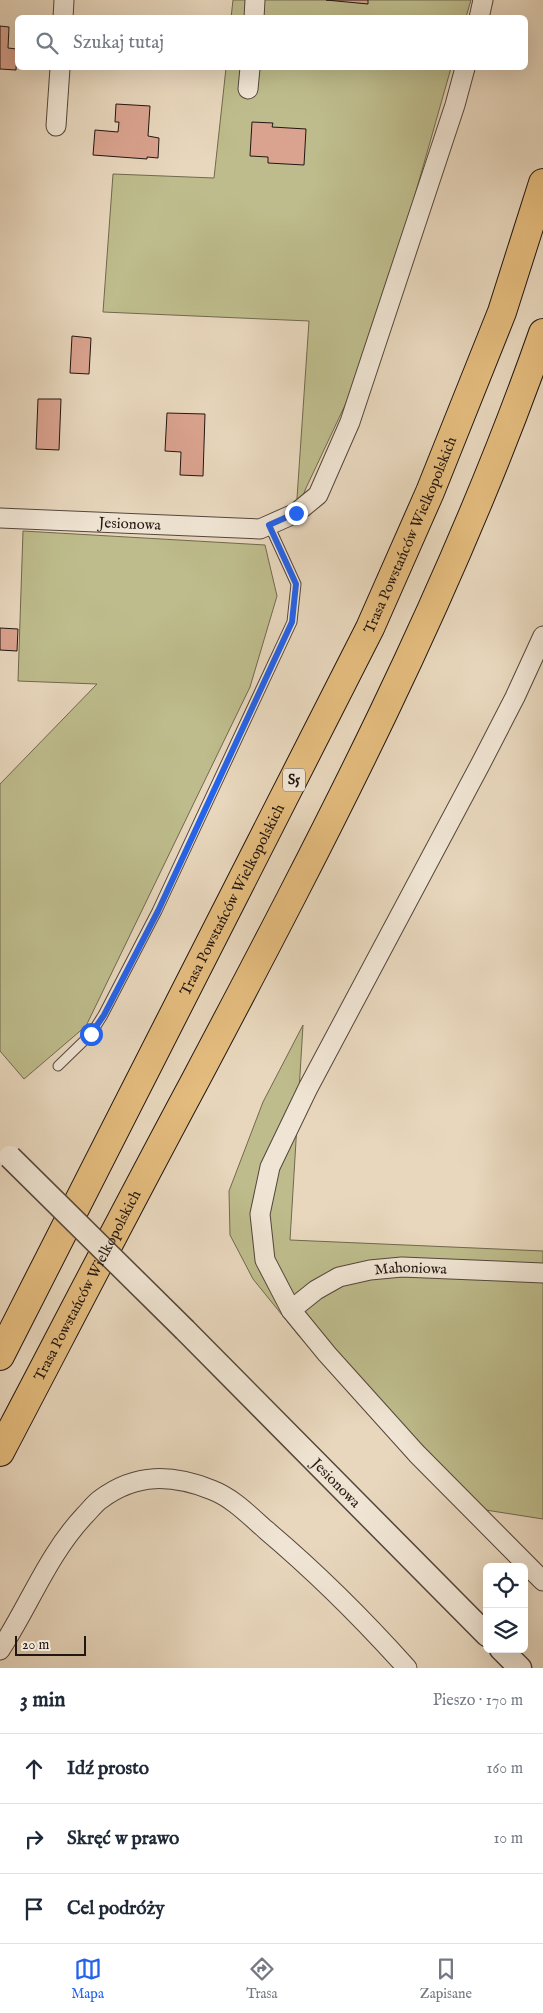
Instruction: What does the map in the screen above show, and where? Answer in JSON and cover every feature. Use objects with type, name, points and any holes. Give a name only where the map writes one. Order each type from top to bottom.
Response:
[{"type":"highway","name":"Trasa Powstańców Wielkopolskich","points":[[0,1356],[370,628],[430,492],[498,321],[543,183]]},
{"type":"highway","name":"Trasa Powstańców Wielkopolskich","points":[[0,1452],[296,892],[397,688],[460,546],[528,377],[543,333]]},
{"type":"street","points":[[62,15],[64,0]]},
{"type":"street","points":[[254,15],[255,0]]},
{"type":"street","points":[[480,15],[483,0]]},
{"type":"street","points":[[56,126],[60,70]]},
{"type":"street","points":[[248,90],[250,70]]},
{"type":"street","points":[[265,527],[296,513],[318,495],[350,422],[456,104],[464,70]]},
{"type":"street","name":"Jesionowa","points":[[0,518],[265,527]]},
{"type":"street","points":[[543,636],[480,765],[308,1088],[270,1167],[260,1214],[265,1260],[291,1310],[327,1354],[417,1454],[543,1582]]},
{"type":"street","name":"Jesionowa","points":[[5,1152],[185,1330],[483,1631]]},
{"type":"street","name":"Mahoniowa","points":[[291,1310],[316,1290],[339,1277],[370,1270],[402,1267],[543,1273]]},
{"type":"street","points":[[0,1650],[15,1627],[49,1564],[75,1526],[100,1499],[128,1484],[162,1477],[188,1482],[213,1490],[231,1500],[360,1616],[407,1668]]},
{"type":"street","points":[[505,1653],[520,1668]]},
{"type":"lane","points":[[58,1066],[91,1034],[104,1015],[158,911],[292,622],[296,584],[265,527]]},
{"type":"shaded area","points":[[233,0],[471,0],[467,15],[231,15]]},
{"type":"shaded area","points":[[226,70],[450,70],[371,350],[296,513],[309,321],[103,312],[113,174],[214,178]]},
{"type":"shaded area","points":[[23,531],[265,545],[277,596],[250,687],[86,1026],[24,1079],[0,1051],[0,784],[97,684],[18,681]]},
{"type":"shaded area","points":[[303,1025],[290,1240],[543,1251],[543,1519],[460,1506],[299,1336],[253,1279],[230,1235],[229,1191],[263,1102]]},
{"type":"building","points":[[326,0],[368,0],[368,4]]},
{"type":"building","points":[[0,26],[9,27],[8,48],[15,49],[15,70],[0,69]]},
{"type":"building","points":[[116,104],[150,106],[148,136],[159,138],[158,158],[147,157],[147,159],[93,155],[95,130],[118,132],[119,122],[115,122]]},
{"type":"building","points":[[252,122],[273,123],[272,127],[306,129],[304,165],[268,163],[268,157],[250,156]]},
{"type":"building","points":[[72,336],[91,338],[89,374],[70,373]]},
{"type":"building","points":[[38,399],[61,399],[59,450],[36,449]]},
{"type":"building","points":[[167,413],[205,414],[203,476],[180,475],[181,452],[165,451]]},
{"type":"building","points":[[0,628],[18,629],[17,651],[0,650]]},
{"type":"route","points":[[91,1034],[104,1015],[158,911],[292,622],[296,584],[269,525],[296,513]]}]
